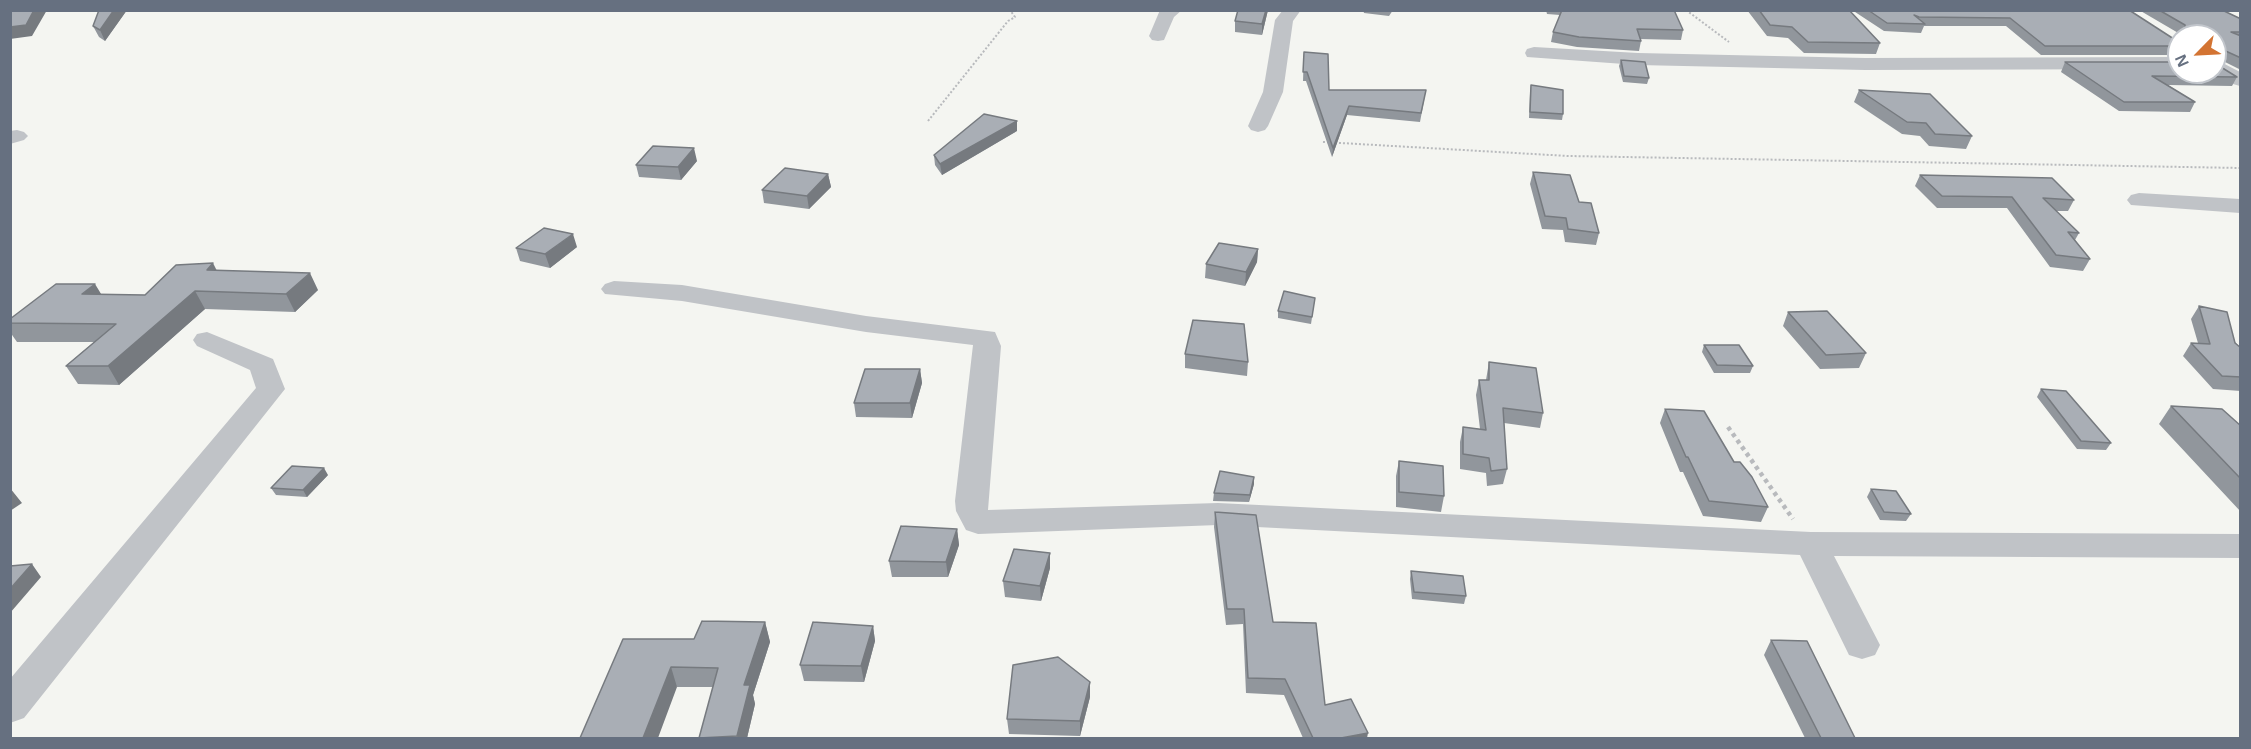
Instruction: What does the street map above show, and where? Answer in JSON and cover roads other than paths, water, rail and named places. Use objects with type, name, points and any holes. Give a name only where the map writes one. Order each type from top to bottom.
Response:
[{"type":"street","points":[[1158,36],[1166,14],[1174,10]]},
{"type":"street","points":[[1258,126],[1273,92],[1284,20],[1293,10]]},
{"type":"street","points":[[1534,53],[1638,59],[1865,64],[2167,63]]},
{"type":"street","points":[[2227,72],[2241,80]]},
{"type":"street","points":[[2139,200],[2241,206]]},
{"type":"street","points":[[614,290],[693,295],[758,304],[866,324],[986,338],[971,501],[972,511],[978,522],[1218,514],[1811,544],[2241,546]]},
{"type":"street","points":[[10,707],[271,389],[263,365],[207,340]]},
{"type":"street","points":[[1811,544],[1862,645]]}]
